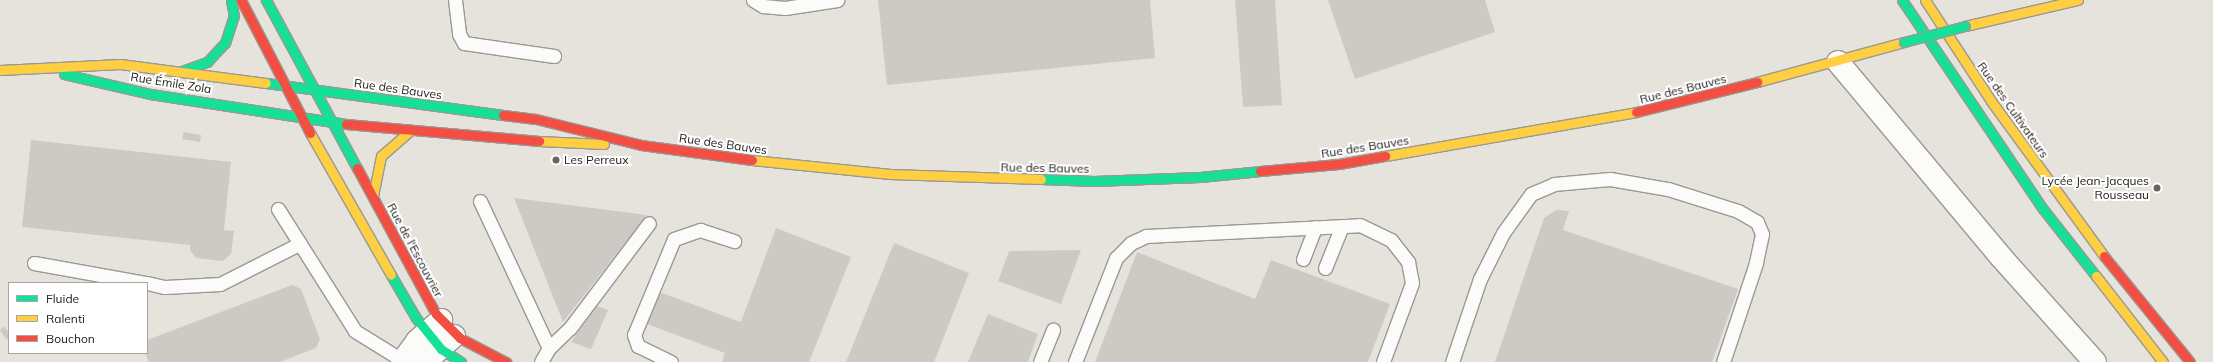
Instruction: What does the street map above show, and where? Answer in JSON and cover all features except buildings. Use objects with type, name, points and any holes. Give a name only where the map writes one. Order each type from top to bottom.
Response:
[{"type":"street","points":[[180,72],[207,62],[217,54],[233,27],[234,16],[232,0]]},
{"type":"street","name":"Rue de l'Escouvrier","points":[[241,0],[300,116],[438,339],[461,362]]},
{"type":"street","name":"Rue de l'Escouvrier","points":[[266,0],[333,121],[420,286],[438,339]]},
{"type":"street","points":[[1902,0],[1955,82],[2039,203],[2163,362]]},
{"type":"street","name":"Rue des Cultivateurs","points":[[1926,0],[1991,101],[2087,234],[2190,362]]},
{"type":"street","name":"Rue des Bauves","points":[[317,118],[410,131],[543,142],[641,145],[801,166],[890,174],[1094,182],[1200,177],[1339,164],[1616,117],[1838,62],[1904,42],[1965,26],[2078,0]]},
{"type":"street","points":[[1838,62],[2001,257],[2095,362]]},
{"type":"street","name":"Rue Émile Zola","points":[[0,70],[120,64],[266,82],[287,88]]},
{"type":"street","name":"Rue Émile Zola","points":[[39,69],[150,94],[317,118]]},
{"type":"street","points":[[287,88],[308,107],[317,118],[325,132]]},
{"type":"street","name":"Rue des Bauves","points":[[287,88],[316,90],[557,122],[641,145]]},
{"type":"street","points":[[349,178],[373,196],[376,172],[382,156],[410,131]]},
{"type":"street","points":[[403,362],[438,339]]},
{"type":"street","name":"Rue de l'Escouvrier","points":[[438,339],[477,348],[506,362]]},
{"type":"lane","points":[[455,0],[459,34],[464,43],[554,56]]},
{"type":"lane","points":[[753,0],[763,6],[785,8],[837,0]]},
{"type":"lane","points":[[1452,362],[1480,279],[1503,233],[1531,194],[1554,184],[1610,179],[1668,189],[1738,211],[1757,222],[1762,234],[1756,263],[1723,362]]},
{"type":"lane","points":[[480,201],[549,348]]},
{"type":"lane","points":[[278,209],[355,331],[403,362]]},
{"type":"lane","points":[[541,362],[549,348],[570,328],[649,223]]},
{"type":"lane","points":[[1325,268],[1342,226]]},
{"type":"lane","points":[[1075,362],[1116,258],[1131,243],[1146,236],[1360,226],[1391,240],[1408,262],[1412,284],[1383,362]]},
{"type":"lane","points":[[1303,259],[1315,227]]},
{"type":"lane","points":[[671,362],[638,346],[634,335],[674,239],[700,230],[734,241]]},
{"type":"lane","points":[[148,283],[165,287],[220,284],[299,244]]},
{"type":"lane","points":[[34,263],[140,282]]},
{"type":"lane","points":[[1040,362],[1053,329]]},
{"type":"traffic: fast","points":[[182,71],[207,62],[225,43],[234,16],[231,0]]},
{"type":"traffic: fast","points":[[266,0],[357,168]]},
{"type":"traffic: fast","points":[[1902,0],[2043,209],[2096,276]]},
{"type":"traffic: fast","points":[[1904,42],[1965,26]]},
{"type":"traffic: fast","points":[[64,74],[150,94],[346,124]]},
{"type":"traffic: fast","points":[[266,83],[503,115]]},
{"type":"traffic: fast","points":[[1041,179],[1094,181],[1200,177],[1260,171]]},
{"type":"traffic: fast","points":[[391,275],[416,318],[441,349],[461,362]]},
{"type":"traffic: slow","points":[[1925,0],[1991,101],[2104,256]]},
{"type":"traffic: slow","points":[[1965,26],[2078,0]]},
{"type":"traffic: slow","points":[[1757,82],[1904,42]]},
{"type":"traffic: slow","points":[[0,70],[120,64],[266,83]]},
{"type":"traffic: slow","points":[[1385,156],[1636,112]]},
{"type":"traffic: slow","points":[[373,196],[381,156],[410,131]]},
{"type":"traffic: slow","points":[[310,133],[391,275]]},
{"type":"traffic: slow","points":[[539,141],[604,144]]},
{"type":"traffic: slow","points":[[752,160],[890,174],[1041,179]]},
{"type":"traffic: slow","points":[[2096,276],[2163,362]]},
{"type":"traffic: jam","points":[[241,0],[310,133]]},
{"type":"traffic: jam","points":[[1636,112],[1757,82]]},
{"type":"traffic: jam","points":[[503,115],[536,119],[641,145],[752,160]]},
{"type":"traffic: jam","points":[[346,124],[539,141]]},
{"type":"traffic: jam","points":[[1260,171],[1339,164],[1385,156]]},
{"type":"traffic: jam","points":[[357,168],[436,314],[460,338],[506,362]]},
{"type":"traffic: jam","points":[[2104,256],[2190,362]]},
{"type":"place","name":"Les Perreux","points":[[556,160]]},
{"type":"place","name":"Lycée Jean-Jacques Rousseau","points":[[2157,188]]}]
